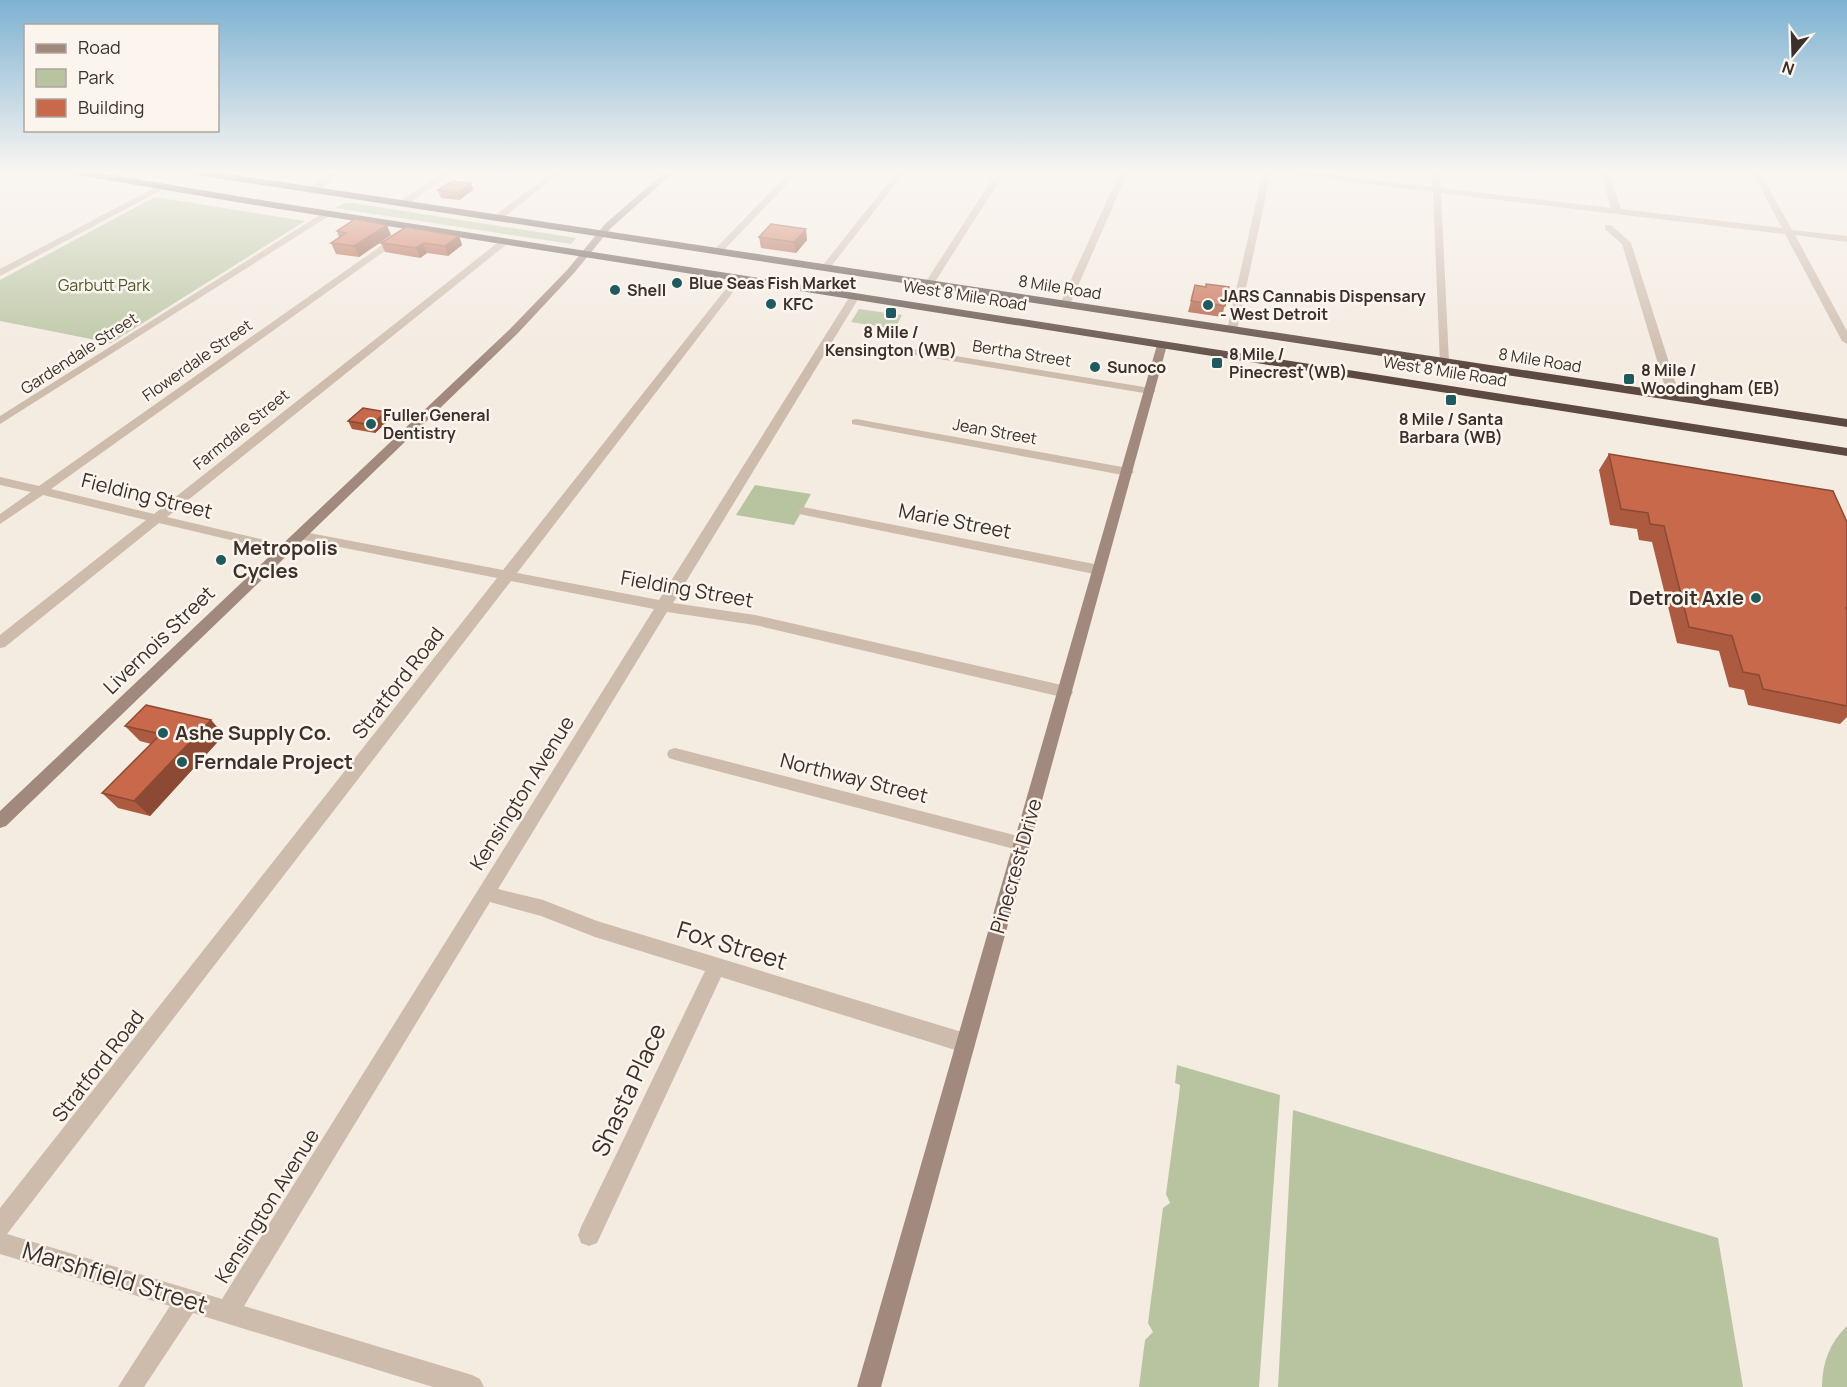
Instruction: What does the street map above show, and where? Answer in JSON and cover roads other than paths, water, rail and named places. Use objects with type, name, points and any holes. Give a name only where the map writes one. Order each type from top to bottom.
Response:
[{"type":"highway","name":"West 8 Mile Road","points":[[472,237],[1847,452]]},
{"type":"highway","name":"8 Mile Road","points":[[620,237],[1847,423]]},
{"type":"highway","points":[[859,297],[891,289],[893,285],[891,278]]},
{"type":"highway","points":[[954,312],[952,304],[954,299],[979,291]]},
{"type":"highway","points":[[1019,297],[1090,317],[1134,326],[1153,335],[1162,345]]},
{"type":"highway","points":[[1457,391],[1469,386],[1475,379],[1465,365]]},
{"type":"highway","points":[[1543,404],[1533,397],[1530,389],[1536,382],[1548,378]]},
{"type":"street","points":[[0,273],[69,237]]},
{"type":"street","name":"Gardendale Street","points":[[0,421],[290,237]]},
{"type":"street","name":"Flowerdale Street","points":[[0,520],[399,237]]},
{"type":"street","name":"Livernois Street","points":[[0,821],[514,331],[599,237]]},
{"type":"street","points":[[718,251],[732,237]]},
{"type":"street","points":[[826,267],[850,237]]},
{"type":"street","points":[[930,283],[960,237]]},
{"type":"street","points":[[1065,304],[1095,237]]},
{"type":"street","points":[[1232,330],[1253,237]]},
{"type":"street","points":[[1438,237],[1444,362]]},
{"type":"street","points":[[1619,237],[1626,243],[1674,397]]},
{"type":"street","points":[[1791,237],[1847,340]]},
{"type":"street","points":[[1828,237],[1847,239]]},
{"type":"street","name":"Farmdale Street","points":[[0,643],[504,242]]},
{"type":"street","name":"Stratford Road","points":[[0,1226],[739,278]]},
{"type":"street","name":"Kensington Avenue","points":[[227,1312],[663,606],[859,297]]},
{"type":"street","name":"Pinecrest Drive","points":[[869,1387],[1162,345]]},
{"type":"street","name":"Bertha Street","points":[[889,348],[1150,391]]},
{"type":"street","name":"Jean Street","points":[[856,422],[1128,472]]},
{"type":"street","name":"Fielding Street","points":[[0,481],[285,549]]},
{"type":"street","name":"Marie Street","points":[[803,511],[1099,570]]},
{"type":"street","name":"Fielding Street","points":[[299,535],[663,606],[755,620],[1066,692]]},
{"type":"street","name":"Northway Street","points":[[675,754],[1022,844]]},
{"type":"street","name":"Fox Street","points":[[485,893],[543,908],[595,929],[716,968],[965,1043]]},
{"type":"street","name":"Shasta Place","points":[[589,1235],[716,968]]},
{"type":"street","name":"Marshfield Street","points":[[0,1243],[472,1387]]},
{"type":"street","points":[[130,1387],[188,1300]]},
{"type":"place","name":"Blue Seas Fish Market","points":[[677,283]]},
{"type":"place","name":"Shell","points":[[615,290]]},
{"type":"place","name":"KFC","points":[[771,304]]},
{"type":"place","name":"JARS Cannabis Dispensary - West Detroit","points":[[1208,305]]},
{"type":"place","name":"8 Mile / Kensington (WB)","points":[[891,313]]},
{"type":"place","name":"8 Mile / Pinecrest (WB)","points":[[1217,363]]},
{"type":"place","name":"Sunoco","points":[[1095,367]]},
{"type":"place","name":"8 Mile / Woodingham (EB)","points":[[1629,379]]},
{"type":"place","name":"8 Mile / Santa Barbara (WB)","points":[[1451,400]]},
{"type":"place","name":"Fuller General Dentistry","points":[[371,424]]},
{"type":"place","name":"Metropolis Cycles","points":[[221,560]]},
{"type":"place","name":"Detroit Axle","points":[[1756,598]]},
{"type":"place","name":"Ashe Supply Co.","points":[[163,733]]},
{"type":"place","name":"Ferndale Project","points":[[182,762]]},
{"type":"park label","name":"Garbutt Park","points":[[104,285]]}]
